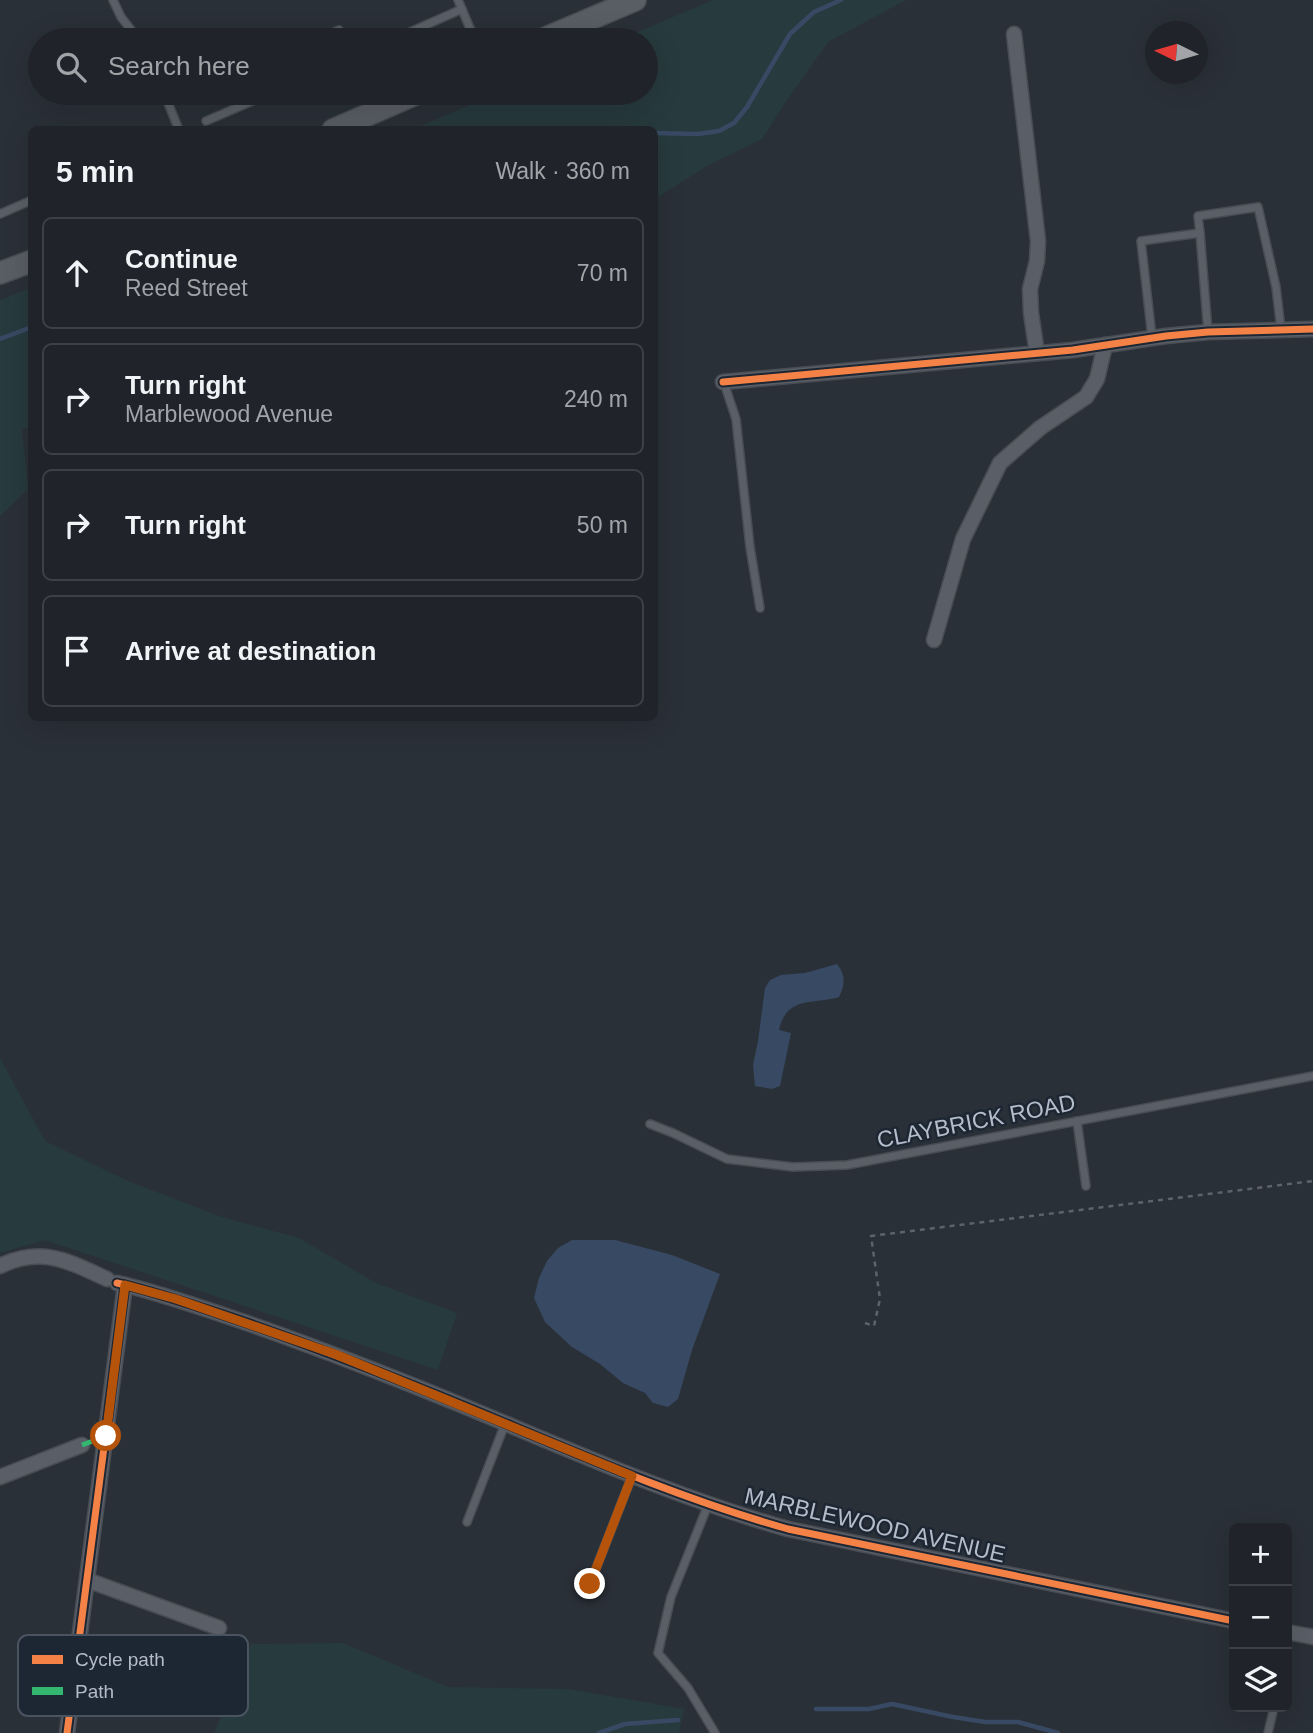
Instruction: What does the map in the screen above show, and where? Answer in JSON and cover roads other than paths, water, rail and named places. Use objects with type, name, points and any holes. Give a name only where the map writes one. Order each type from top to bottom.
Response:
[{"type":"street","points":[[569,28],[635,0]]},
{"type":"street","points":[[1014,34],[1038,242],[1037,261],[1030,289],[1037,353]]},
{"type":"street","points":[[342,126],[390,105]]},
{"type":"street","points":[[0,273],[28,262]]},
{"type":"street","points":[[723,382],[1037,353],[1152,337],[1208,332],[1313,329]]},
{"type":"street","points":[[934,640],[963,539],[999,463],[1040,428],[1086,397],[1097,379],[1105,345]]},
{"type":"street","name":"MARBLEWOOD AVENUE","points":[[0,1266],[29,1256],[47,1256],[71,1262],[116,1282],[176,1299],[335,1354],[632,1476],[708,1505],[788,1529],[1229,1620]]},
{"type":"street","points":[[80,1635],[116,1282]]},
{"type":"street","points":[[0,1477],[82,1445]]},
{"type":"street","points":[[87,1580],[219,1628]]},
{"type":"street","points":[[1292,1633],[1313,1637]]},
{"type":"lane","points":[[113,0],[130,28]]},
{"type":"lane","points":[[458,0],[470,28]]},
{"type":"lane","points":[[419,28],[462,9]]},
{"type":"lane","points":[[169,105],[177,126]]},
{"type":"lane","points":[[206,121],[243,105]]},
{"type":"lane","points":[[0,214],[28,203]]},
{"type":"lane","points":[[1208,332],[1198,216],[1258,207],[1276,287],[1281,330]]},
{"type":"lane","points":[[1152,337],[1141,241],[1200,233]]},
{"type":"lane","points":[[723,382],[736,419],[750,547],[760,608]]},
{"type":"lane","name":"CLAYBRICK ROAD","points":[[650,1124],[727,1159],[793,1167],[847,1165],[1313,1076]]},
{"type":"lane","points":[[1077,1121],[1086,1186]]},
{"type":"lane","points":[[467,1522],[505,1424]]},
{"type":"lane","points":[[590,1584],[632,1476]]},
{"type":"lane","points":[[708,1505],[671,1597],[658,1653],[688,1688],[715,1733]]},
{"type":"lane","points":[[1268,1733],[1273,1712]]},
{"type":"water","points":[[837,964],[844,980],[839,997],[802,1003],[788,1011],[783,1019],[779,1030],[791,1033],[780,1086],[772,1089],[755,1086],[753,1065],[765,988],[770,980],[781,975],[805,973]]},
{"type":"water","points":[[572,1240],[615,1240],[672,1255],[720,1274],[692,1350],[678,1399],[668,1407],[653,1403],[645,1393],[623,1383],[600,1364],[572,1347],[545,1322],[534,1298],[539,1278],[547,1261],[558,1248]]},
{"type":"waterway","points":[[658,133],[698,134],[719,131],[734,123],[747,107],[790,34],[814,12],[841,0]]},
{"type":"waterway","points":[[0,339],[28,328]]},
{"type":"waterway","points":[[816,1709],[869,1709],[892,1704],[985,1722],[1018,1722],[1058,1733]]},
{"type":"waterway","points":[[599,1733],[625,1724],[678,1720]]}]
